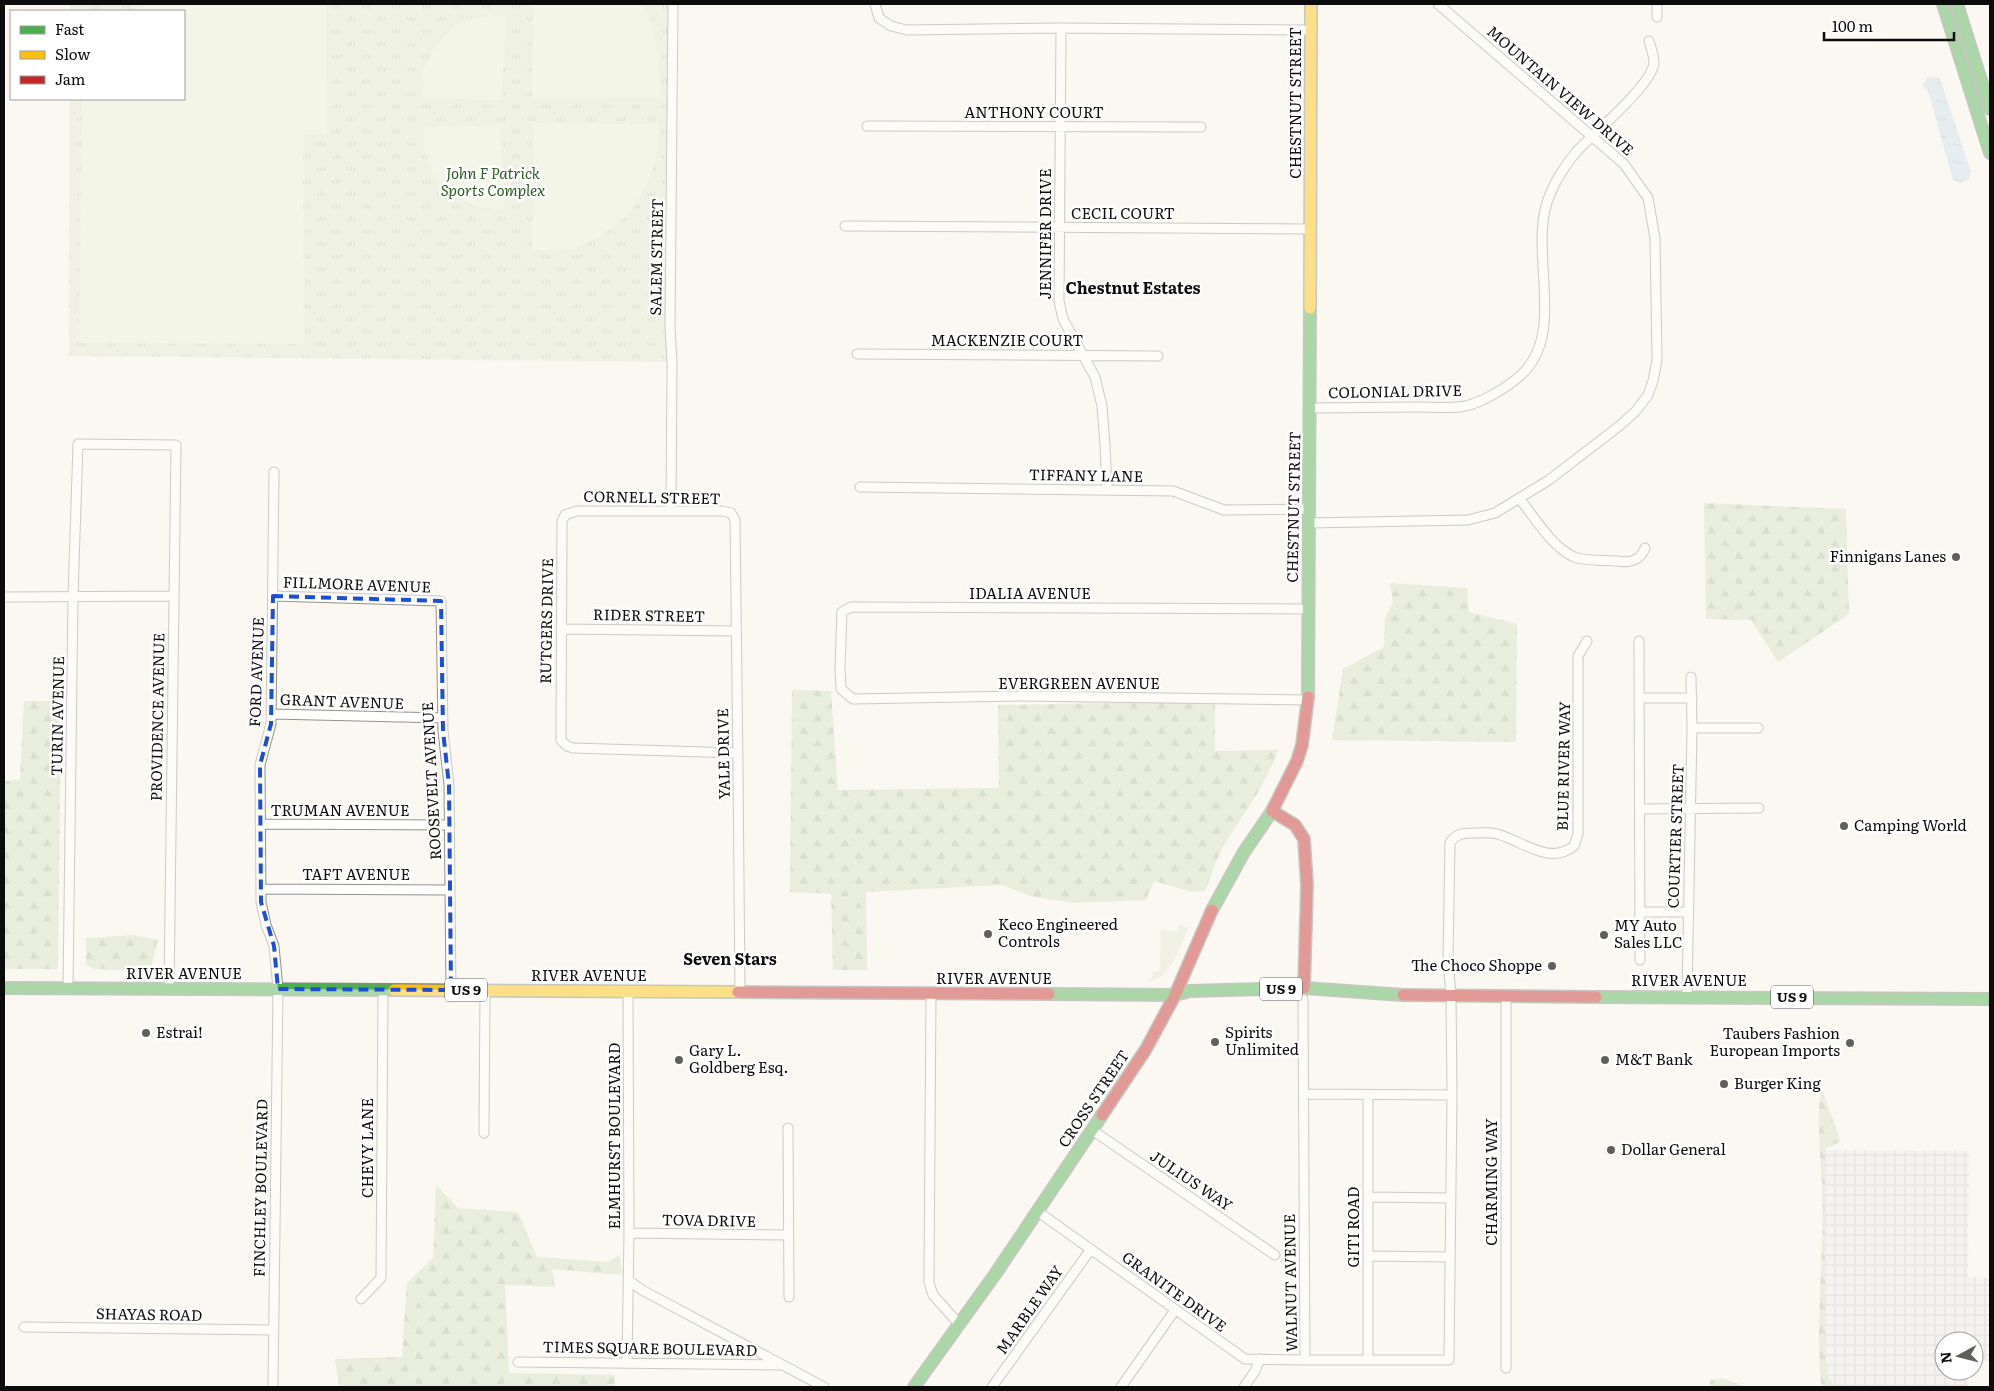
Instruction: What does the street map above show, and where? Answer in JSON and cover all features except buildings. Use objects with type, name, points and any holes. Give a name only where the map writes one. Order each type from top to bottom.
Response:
[{"type":"main road","name":"CHESTNUT STREET","points":[[1272,811],[1297,761],[1302,745],[1308,700],[1311,4]]},
{"type":"main road","points":[[1943,4],[1990,153]]},
{"type":"main road","points":[[1957,4],[1990,110]]},
{"type":"main road","points":[[1272,811],[1295,825],[1304,838],[1307,882],[1303,994]]},
{"type":"main road","name":"CROSS STREET","points":[[914,1387],[1038,1211],[1146,1049],[1175,995],[1210,914],[1244,852],[1272,811]]},
{"type":"main road","name":"RIVER AVENUE","points":[[4,988],[1175,995],[1189,998],[1303,994],[1354,998],[1387,994],[1451,996],[1990,998]]},
{"type":"street","name":"SALEM STREET","points":[[671,511],[672,362],[670,327],[673,4]]},
{"type":"street","points":[[875,4],[879,18],[891,26],[907,30],[1060,28],[1311,30]]},
{"type":"street","name":"MOUNTAIN VIEW DRIVE","points":[[1309,523],[1468,520],[1482,518],[1495,513],[1549,480],[1636,412],[1648,395],[1656,367],[1655,238],[1648,198],[1624,164],[1438,4]]},
{"type":"street","points":[[1657,4],[1657,17]]},
{"type":"street","name":"JENNIFER DRIVE","points":[[1060,28],[1059,301],[1064,319],[1095,377],[1102,406],[1106,445],[1107,490]]},
{"type":"street","name":"COLONIAL DRIVE","points":[[1310,408],[1465,406],[1504,388],[1532,363],[1540,345],[1544,328],[1544,210],[1550,193],[1577,152],[1640,88],[1654,63],[1649,41]]},
{"type":"street","name":"ANTHONY COURT","points":[[868,126],[1201,127]]},
{"type":"street","name":"CECIL COURT","points":[[845,226],[1311,229]]},
{"type":"street","name":"MACKENZIE COURT","points":[[857,354],[1158,356]]},
{"type":"street","name":"TURIN AVENUE","points":[[68,988],[73,596],[78,444],[176,445]]},
{"type":"street","name":"PROVIDENCE AVENUE","points":[[169,989],[176,445]]},
{"type":"street","name":"FORD AVENUE","points":[[274,472],[272,724],[260,765],[260,824],[261,902],[266,925],[274,946],[278,989]]},
{"type":"street","name":"TIFFANY LANE","points":[[860,486],[1173,491],[1224,510],[1309,509]]},
{"type":"street","points":[[1519,498],[1558,546],[1576,558],[1625,562],[1637,559],[1643,554],[1645,548]]},
{"type":"street","name":"CORNELL STREET","points":[[569,513],[577,511],[722,511],[731,513],[733,517]]},
{"type":"street","name":"RUTGERS DRIVE","points":[[569,513],[565,515],[562,521],[561,740],[567,746],[573,748],[738,753]]},
{"type":"street","name":"YALE DRIVE","points":[[733,517],[735,520],[740,992]]},
{"type":"street","points":[[4,597],[174,596]]},
{"type":"street","name":"FILLMORE AVENUE","points":[[273,596],[441,601]]},
{"type":"street","name":"ROOSEVELT AVENUE","points":[[441,601],[442,718],[449,785],[451,990]]},
{"type":"street","name":"IDALIA AVENUE","points":[[850,697],[841,689],[840,668],[842,612],[851,607],[1308,608]]},
{"type":"street","name":"RIDER STREET","points":[[561,628],[736,631]]},
{"type":"street","name":"BLUE RIVER WAY","points":[[1451,996],[1448,959],[1448,858],[1450,842],[1453,838],[1465,833],[1490,833],[1504,836],[1540,852],[1564,852],[1574,846],[1576,841],[1578,656],[1588,641]]},
{"type":"street","points":[[1639,641],[1640,960]]},
{"type":"street","name":"COURTIER STREET","points":[[1687,996],[1692,728],[1691,677]]},
{"type":"street","name":"EVERGREEN AVENUE","points":[[850,697],[853,699],[1023,696],[1308,700]]},
{"type":"street","points":[[1640,698],[1692,698]]},
{"type":"street","name":"GRANT AVENUE","points":[[272,714],[442,718]]},
{"type":"street","points":[[1692,728],[1758,728]]},
{"type":"street","points":[[1640,810],[1758,808]]},
{"type":"street","name":"TRUMAN AVENUE","points":[[260,824],[450,825]]},
{"type":"street","name":"TAFT AVENUE","points":[[261,889],[450,890]]},
{"type":"street","points":[[1640,912],[1688,912]]},
{"type":"street","name":"FINCHLEY BOULEVARD","points":[[273,1387],[278,989]]},
{"type":"street","name":"CHEVY LANE","points":[[361,1299],[381,1278],[382,990]]},
{"type":"street","points":[[484,1133],[485,990]]},
{"type":"street","name":"ELMHURST BOULEVARD","points":[[627,1362],[629,1233],[628,992]]},
{"type":"street","points":[[931,993],[929,1282],[933,1295],[959,1324]]},
{"type":"street","name":"WALNUT AVENUE","points":[[1303,994],[1305,1360],[1449,1360],[1452,1096],[1451,996]]},
{"type":"street","name":"CHARMING WAY","points":[[1506,996],[1506,1368]]},
{"type":"street","points":[[1304,1094],[1452,1096]]},
{"type":"street","name":"GITI ROAD","points":[[1368,1095],[1368,1360]]},
{"type":"street","points":[[788,1128],[789,1297]]},
{"type":"street","name":"JULIUS WAY","points":[[1092,1130],[1275,1255]]},
{"type":"street","points":[[1368,1198],[1451,1198]]},
{"type":"street","name":"GRANITE DRIVE","points":[[1038,1211],[1245,1359],[1305,1360]]},
{"type":"street","name":"TOVA DRIVE","points":[[629,1233],[788,1235]]},
{"type":"street","name":"MARBLE WAY","points":[[992,1387],[1091,1249]]},
{"type":"street","points":[[1368,1256],[1450,1257]]},
{"type":"street","points":[[628,1280],[642,1290],[824,1387]]},
{"type":"street","points":[[1121,1387],[1175,1310]]},
{"type":"street","name":"SHAYAS ROAD","points":[[24,1327],[273,1330]]},
{"type":"street","points":[[1244,1387],[1260,1360]]},
{"type":"street","name":"TIMES SQUARE BOULEVARD","points":[[518,1362],[781,1365]]},
{"type":"highlighted area","points":[[273,596],[441,601],[443,731],[449,785],[451,990],[278,989],[274,946],[261,902],[260,765],[271,724]]},
{"type":"shaded area","points":[[1822,1150],[1969,1151],[1968,1277],[1990,1278],[1990,1361],[1984,1361],[1984,1331],[1934,1331],[1934,1381],[1968,1381],[1968,1387],[1822,1387]]},
{"type":"green space","name":"John F Patrick Sports Complex","points":[[70,4],[673,4],[672,362],[69,356],[70,100],[185,100],[185,10],[70,10]]},
{"type":"green space","points":[[143,4],[326,4],[327,133],[303,135],[304,344],[79,343],[82,100],[185,100],[185,10],[143,10]]},
{"type":"green space","points":[[533,4],[641,4],[651,22],[659,58],[660,97],[532,98]]},
{"type":"green space","points":[[507,15],[501,100],[422,98],[423,69],[437,45],[454,26],[474,18]]},
{"type":"green space","points":[[534,123],[659,124],[657,152],[650,178],[630,213],[598,238],[570,249],[532,251]]},
{"type":"green space","points":[[500,126],[505,209],[480,208],[458,198],[435,177],[426,155],[422,127]]},
{"type":"green space","points":[[1704,503],[1846,509],[1849,614],[1778,662],[1751,620],[1706,619]]},
{"type":"green space","points":[[1390,583],[1467,588],[1469,612],[1517,624],[1516,742],[1332,740],[1343,669],[1384,647],[1385,618],[1393,602]]},
{"type":"green space","points":[[792,690],[831,691],[838,790],[999,788],[998,705],[1215,701],[1215,751],[1278,750],[1267,776],[1223,847],[1206,890],[1192,892],[1154,881],[1146,900],[1073,903],[1030,896],[1002,885],[866,892],[867,970],[833,970],[831,894],[790,892]]},
{"type":"green space","points":[[24,701],[61,701],[58,969],[4,969],[4,781],[20,780]]},
{"type":"green space","points":[[1180,924],[1188,928],[1173,961],[1162,975],[1155,980],[1147,982],[1152,978],[1153,972],[1160,971],[1161,929],[1177,932]]},
{"type":"green space","points":[[133,935],[158,940],[150,971],[93,969],[86,964],[86,938]]},
{"type":"green space","points":[[1821,1087],[1841,1142],[1825,1148],[1826,1360],[1829,1377],[1834,1387],[1820,1387],[1819,1320],[1823,1212],[1819,1133]]},
{"type":"green space","points":[[436,1185],[458,1208],[518,1212],[537,1257],[608,1262],[620,1255],[622,1275],[552,1269],[555,1287],[505,1285],[509,1373],[615,1375],[615,1387],[339,1387],[335,1359],[402,1357],[407,1283],[433,1258]]},
{"type":"green space","points":[[1723,1378],[1746,1387],[1708,1387],[1711,1380]]},
{"type":"water","points":[[1927,78],[1940,78],[1971,172],[1968,180],[1960,183],[1953,180],[1928,91],[1923,85]]},
{"type":"traffic: fast","points":[[1943,4],[1990,153]]},
{"type":"traffic: fast","points":[[1957,4],[1990,109]]},
{"type":"traffic: fast","points":[[1308,697],[1310,308]]},
{"type":"traffic: fast","points":[[1212,910],[1244,852],[1272,811]]},
{"type":"traffic: fast","points":[[4,988],[394,990]]},
{"type":"traffic: fast","points":[[1049,994],[1175,995],[1190,991],[1304,988],[1403,995]]},
{"type":"traffic: fast","points":[[1596,997],[1990,999]]},
{"type":"traffic: fast","points":[[914,1387],[996,1273],[1102,1115]]},
{"type":"traffic: slow","points":[[1310,308],[1311,4]]},
{"type":"traffic: slow","points":[[394,990],[738,992]]},
{"type":"traffic: jam","points":[[1304,988],[1307,885],[1304,839],[1295,825],[1272,811],[1297,761],[1302,745],[1308,697]]},
{"type":"traffic: jam","points":[[1102,1115],[1146,1049],[1175,995],[1212,910]]},
{"type":"traffic: jam","points":[[738,992],[1049,994]]},
{"type":"traffic: jam","points":[[1403,995],[1596,997]]},
{"type":"place","name":"Finnigans Lanes","points":[[1956,557]]},
{"type":"place","name":"Camping World","points":[[1844,826]]},
{"type":"place","name":"Keco Engineered Controls","points":[[988,934]]},
{"type":"place","name":"MY Auto Sales LLC","points":[[1604,935]]},
{"type":"place","name":"The Choco Shoppe","points":[[1552,966]]},
{"type":"place","name":"Estrai!","points":[[146,1033]]},
{"type":"place","name":"Spirits Unlimited","points":[[1215,1042]]},
{"type":"place","name":"Taubers Fashion European Imports","points":[[1850,1043]]},
{"type":"place","name":"Gary L. Goldberg Esq.","points":[[679,1060]]},
{"type":"place","name":"M&T Bank","points":[[1605,1060]]},
{"type":"place","name":"Burger King","points":[[1724,1084]]},
{"type":"place","name":"Dollar General","points":[[1611,1150]]},
{"type":"district","name":"Chestnut Estates","points":[[1133,288]]},
{"type":"district","name":"Seven Stars","points":[[730,959]]}]
